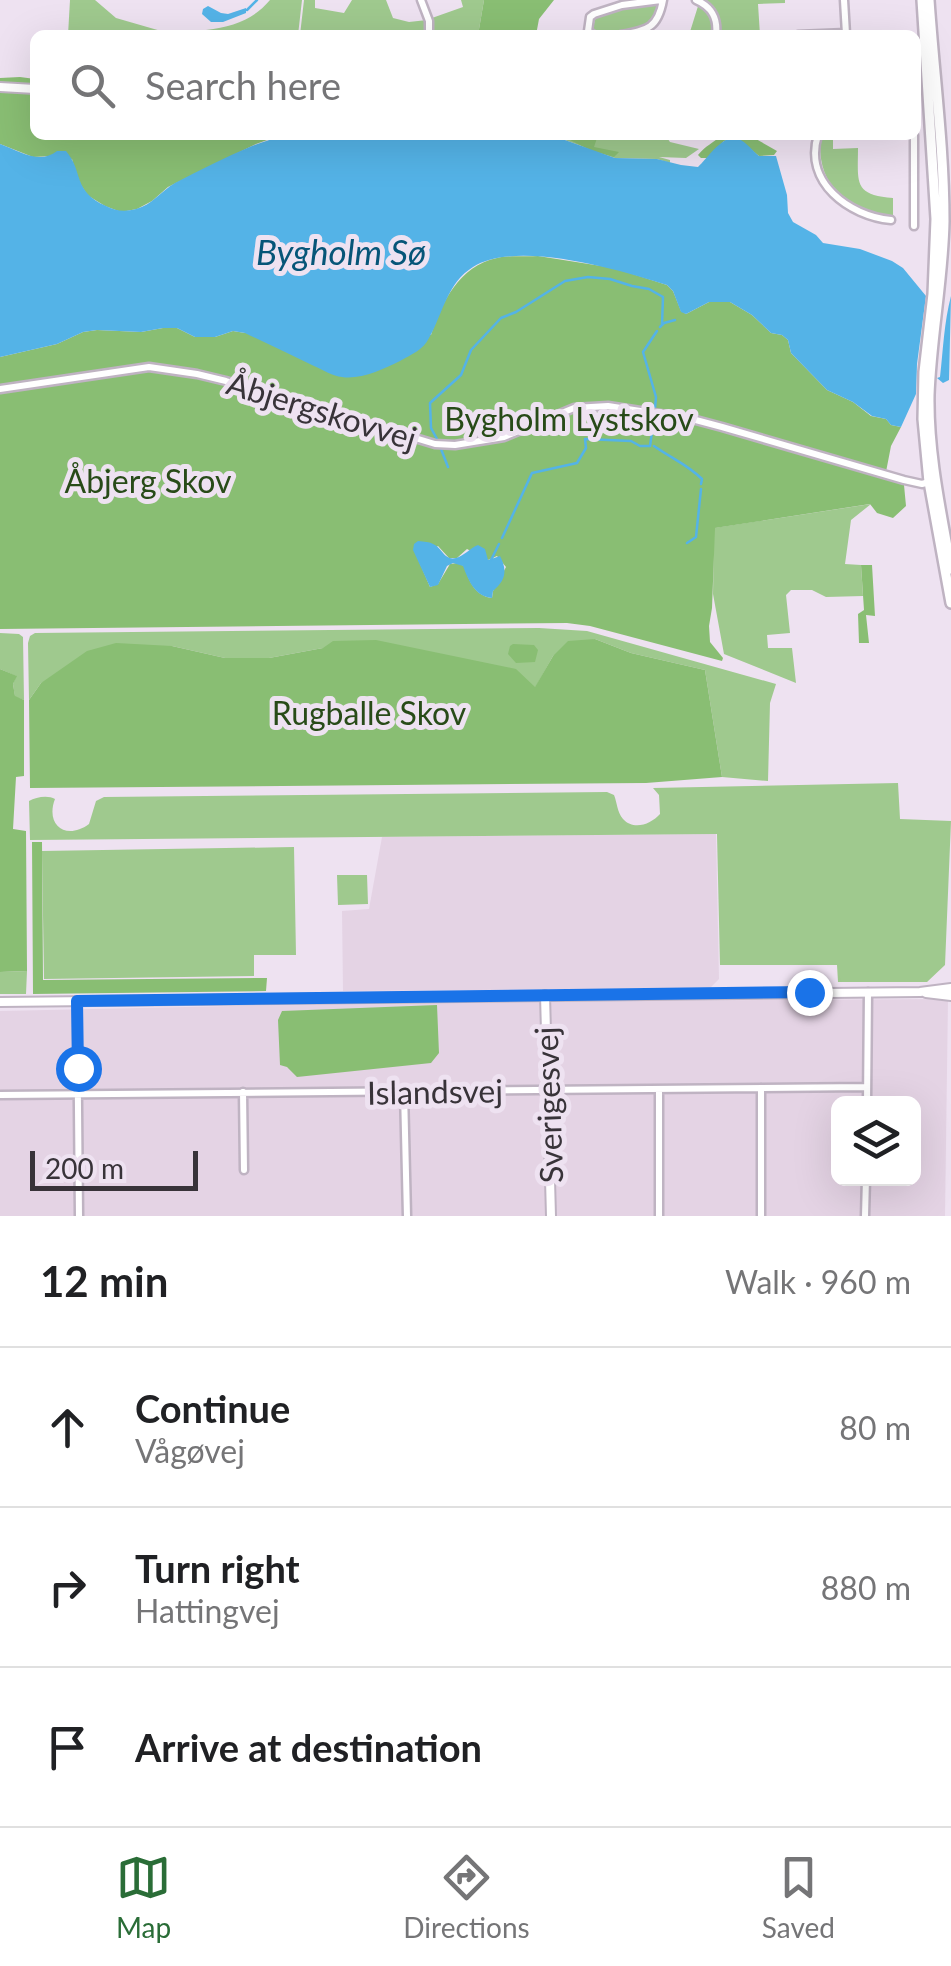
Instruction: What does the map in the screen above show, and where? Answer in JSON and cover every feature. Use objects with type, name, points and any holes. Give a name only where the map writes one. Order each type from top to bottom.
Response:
[{"type":"main road","points":[[926,0],[939,97],[943,257],[929,418],[951,569]]},
{"type":"main road","points":[[926,0],[923,100],[936,219],[922,394],[925,456],[951,603]]},
{"type":"street","points":[[421,0],[430,21],[429,30]]},
{"type":"street","points":[[588,30],[590,16],[594,14],[662,0],[654,25],[638,30]]},
{"type":"street","points":[[696,0],[714,13],[716,30]]},
{"type":"street","points":[[844,0],[846,30]]},
{"type":"street","points":[[0,87],[30,89]]},
{"type":"street","points":[[923,100],[939,97]]},
{"type":"street","points":[[816,140],[818,167],[831,192],[862,214],[891,220]]},
{"type":"street","points":[[914,140],[914,226]]},
{"type":"street","name":"Åbjergskovvej","points":[[0,389],[149,367],[226,381],[414,439],[455,445],[504,437],[574,408],[608,406],[692,419],[904,480],[929,482]]},
{"type":"street","points":[[0,1002],[920,992],[951,988]]},
{"type":"street","points":[[866,1096],[868,992]]},
{"type":"street","points":[[920,992],[951,996]]},
{"type":"street","name":"Sverigesvej","points":[[545,995],[551,1216]]},
{"type":"street","points":[[77,1001],[79,1216]]},
{"type":"street","name":"Islandsvej","points":[[0,1094],[867,1087]]},
{"type":"street","points":[[659,1088],[659,1216]]},
{"type":"street","points":[[761,1088],[761,1216]]},
{"type":"street","points":[[404,1091],[407,1216]]},
{"type":"street","points":[[243,1092],[244,1170]]},
{"type":"street","points":[[865,1216],[866,1186]]},
{"type":"shaded area","points":[[716,834],[719,979],[710,988],[343,991],[342,911],[369,909],[382,837]]},
{"type":"shaded area","points":[[948,999],[945,1216],[0,1216],[0,1011],[411,1002]]},
{"type":"green space","points":[[70,0],[95,0],[116,18],[158,30],[68,30]]},
{"type":"green space","points":[[270,0],[302,0],[299,30],[206,30],[225,27],[256,13]]},
{"type":"green space","points":[[304,0],[315,0],[315,8],[344,13],[352,0],[386,0],[393,18],[409,22],[427,20],[427,30],[301,30]]},
{"type":"green space","points":[[461,0],[484,0],[479,30],[432,30],[432,18],[463,7]]},
{"type":"green space","points":[[484,0],[554,0],[539,19],[537,30],[479,30]]},
{"type":"green space","points":[[703,0],[785,0],[758,4],[760,30],[719,30],[717,15]]},
{"type":"green space","points":[[699,3],[711,17],[714,30],[691,30]]},
{"type":"green space","points":[[659,4],[650,21],[635,30],[592,30],[596,16]]},
{"type":"green space","points":[[0,78],[30,78],[30,140],[267,140],[168,187],[137,209],[121,212],[87,195],[72,159],[33,157],[0,144]]},
{"type":"green space","points":[[565,140],[669,140],[699,149],[686,158],[659,157],[670,163],[615,158]]},
{"type":"green space","points":[[570,140],[596,140],[594,147],[619,152],[614,157]]},
{"type":"green space","points":[[715,140],[728,140],[707,158],[698,155]]},
{"type":"green space","points":[[739,140],[758,140],[777,151],[774,155],[759,156]]},
{"type":"green space","points":[[822,140],[833,140],[833,149],[858,148],[860,185],[871,194],[893,198],[893,216],[856,207],[837,193],[824,172]]},
{"type":"green space","points":[[538,256],[614,268],[667,285],[686,314],[709,302],[730,302],[771,333],[782,335],[788,340],[791,353],[827,390],[871,416],[901,427],[891,446],[885,477],[904,485],[906,506],[893,518],[877,513],[870,504],[715,528],[709,626],[710,642],[722,661],[567,623],[0,629],[0,357],[97,330],[141,332],[177,328],[195,337],[215,337],[233,331],[431,335],[447,298],[472,269],[497,258]],"holes":[[[438,546],[449,558],[457,558],[467,549],[488,560],[497,556],[506,567],[492,598],[477,591],[464,566],[457,563],[450,564],[438,584],[430,587],[418,559]]]},
{"type":"green space","points":[[871,504],[851,520],[845,564],[861,565],[863,596],[826,597],[812,590],[791,590],[786,595],[790,633],[767,635],[768,648],[792,648],[796,683],[724,654],[713,594],[714,528]]},
{"type":"green space","points":[[861,565],[872,565],[875,616],[866,615],[869,643],[859,643],[858,614],[864,610]]},
{"type":"green space","points":[[539,628],[587,631],[776,684],[770,703],[768,781],[722,777],[705,670],[631,653],[595,639],[553,656],[535,688],[323,648],[269,658],[225,658],[172,646],[41,683],[29,700],[28,643],[35,633]]},
{"type":"green space","points":[[0,633],[23,637],[24,700],[15,697],[16,676],[0,669]]},
{"type":"green space","name":"Rugballe Skov","points":[[595,639],[631,653],[705,670],[722,777],[646,783],[30,788],[29,700],[41,683],[87,651],[116,643],[172,646],[225,658],[269,658],[323,648],[333,641],[376,640],[516,669],[535,687],[553,656],[568,641]]},
{"type":"green space","name":"Rugballe Skov","points":[[513,644],[534,645],[538,650],[535,662],[516,663],[508,654]]},
{"type":"green space","points":[[0,669],[17,676],[13,684],[15,696],[24,700],[24,776],[16,777],[13,829],[26,831],[27,971],[0,972]]},
{"type":"green space","points":[[898,783],[900,819],[951,821],[945,965],[927,982],[838,982],[837,965],[720,965],[717,834],[30,840],[29,801],[42,797],[55,799],[55,823],[73,831],[89,824],[96,801],[104,797],[607,792],[614,795],[623,819],[637,825],[660,814],[659,795],[653,788]]},
{"type":"green space","points":[[32,842],[42,842],[43,980],[267,978],[266,991],[33,994]]},
{"type":"green space","points":[[294,847],[296,955],[254,955],[254,976],[44,979],[42,851]]},
{"type":"green space","points":[[337,875],[367,875],[368,904],[338,905]]},
{"type":"green space","points":[[27,971],[26,994],[0,994],[0,972]]},
{"type":"green space","points":[[437,1005],[439,1053],[431,1063],[297,1077],[280,1065],[278,1020],[282,1011]]},
{"type":"water","points":[[208,6],[228,14],[246,8],[246,13],[211,22],[202,14]]},
{"type":"water","name":"Bygholm Sø","points":[[269,140],[565,140],[615,158],[657,159],[698,167],[722,142],[741,140],[759,156],[776,156],[793,222],[823,243],[860,249],[892,261],[903,268],[926,296],[916,394],[901,427],[891,425],[827,390],[791,353],[788,340],[771,333],[730,302],[709,302],[686,314],[681,312],[667,285],[597,265],[541,256],[492,259],[473,267],[451,290],[424,346],[394,364],[356,377],[332,374],[233,331],[215,337],[195,337],[177,328],[141,332],[97,330],[0,357],[0,144],[37,157],[66,151],[88,194],[109,208],[124,211],[142,207],[175,183]]},
{"type":"water","points":[[951,296],[949,380],[943,383],[937,378]]},
{"type":"water","points":[[418,541],[433,544],[452,558],[478,545],[485,549],[488,560],[500,556],[504,575],[492,598],[477,591],[463,566],[453,563],[447,566],[438,585],[430,587],[413,550]]},
{"type":"waterway","points":[[247,10],[257,0]]},
{"type":"waterway","points":[[437,439],[431,428],[430,403],[461,375],[471,350],[501,318],[565,281],[610,279],[649,289],[663,297],[662,325]]},
{"type":"waterway","points":[[660,327],[675,320]]},
{"type":"waterway","points":[[655,408],[656,397],[643,352],[657,331]]},
{"type":"waterway","points":[[502,538],[532,473],[577,463],[586,448],[585,439],[650,446],[654,418]]},
{"type":"waterway","points":[[654,446],[697,474],[701,484]]},
{"type":"waterway","points":[[441,449],[448,467]]},
{"type":"waterway","points":[[687,543],[696,537],[701,489]]},
{"type":"waterway","points":[[491,560],[499,544]]},
{"type":"route","points":[[78,1068],[77,1001],[809,992]]},
{"type":"park label","name":"Bygholm Lystskov","points":[[569,418]]},
{"type":"park label","name":"Åbjerg Skov","points":[[148,480]]}]
